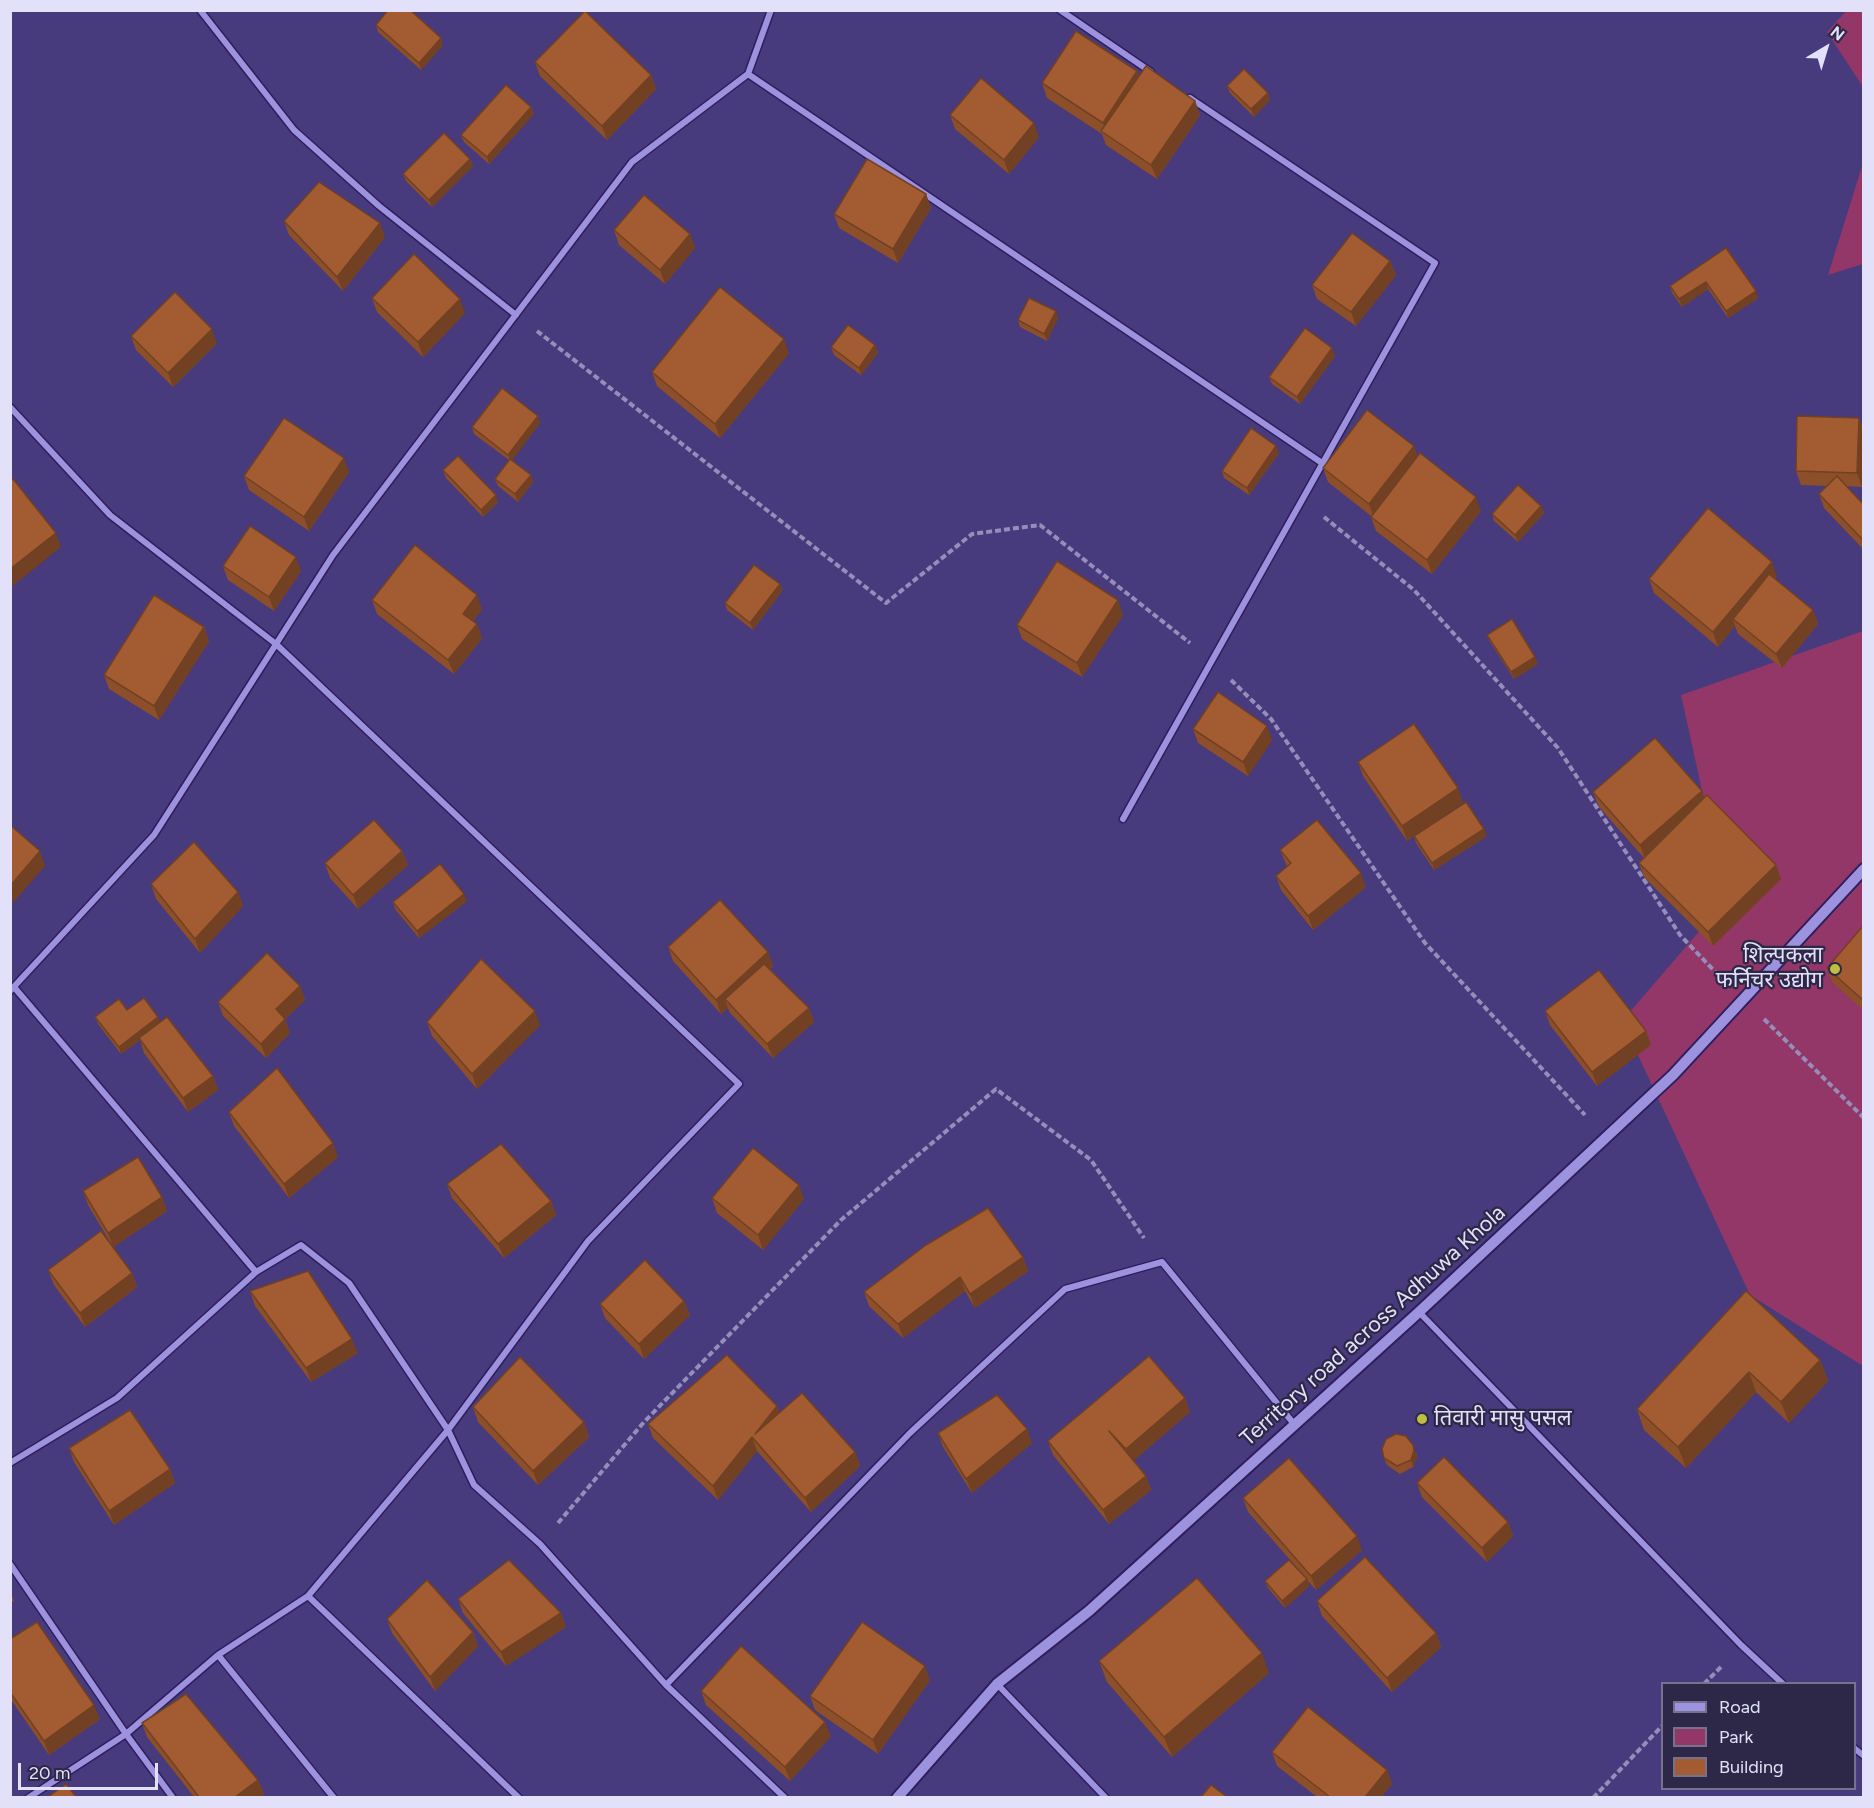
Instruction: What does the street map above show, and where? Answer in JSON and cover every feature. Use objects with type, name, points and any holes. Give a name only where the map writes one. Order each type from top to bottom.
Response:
[{"type":"street","points":[[200,10],[294,130],[379,206],[516,315]]},
{"type":"street","points":[[256,1272],[12,989],[154,835],[333,555],[632,162],[748,74],[771,10]]},
{"type":"street","points":[[1060,10],[1158,77]]},
{"type":"street","points":[[748,74],[1322,463]]},
{"type":"street","points":[[1123,819],[1435,263],[1188,97]]},
{"type":"street","points":[[10,407],[110,515],[276,644],[739,1084],[588,1241],[448,1430],[308,1596],[218,1655],[126,1734],[28,1797]]},
{"type":"street","name":"Territory road across Adhuwa Khola","points":[[897,1797],[997,1684],[1089,1611],[1419,1312],[1673,1075],[1863,869]]},
{"type":"street","points":[[10,1463],[117,1398],[256,1272],[301,1245],[349,1283],[448,1430],[474,1485],[540,1544],[666,1685],[786,1797]]},
{"type":"street","points":[[666,1685],[910,1433],[1065,1288],[1162,1262],[1294,1425]]},
{"type":"street","points":[[1419,1312],[1742,1645],[1783,1682]]},
{"type":"street","points":[[10,1564],[126,1734],[172,1797]]},
{"type":"street","points":[[308,1596],[519,1797]]},
{"type":"street","points":[[218,1655],[334,1797]]},
{"type":"street","points":[[997,1684],[1106,1797]]},
{"type":"path","points":[[516,315],[886,603],[972,534],[1040,525],[1212,661],[1272,719],[1425,943],[1606,1137]]},
{"type":"path","points":[[1303,500],[1414,590],[1558,748],[1680,935],[1742,1000],[1778,1031],[1863,1118]]},
{"type":"path","points":[[540,1544],[644,1422],[841,1220],[996,1089],[1091,1160],[1162,1262]]},
{"type":"path","points":[[1593,1797],[1661,1727]]},
{"type":"green space","points":[[1846,11],[1863,11],[1863,87],[1827,32]]},
{"type":"green space","points":[[1863,163],[1863,264],[1828,275]]},
{"type":"green space","points":[[1863,631],[1863,1366],[1750,1295],[1622,1021],[1726,900],[1681,695]]},
{"type":"building","points":[[388,10],[410,10],[441,38],[419,63],[376,25]]},
{"type":"building","points":[[585,11],[651,75],[602,126],[535,62]]},
{"type":"building","points":[[1076,31],[1137,71],[1103,123],[1042,83]]},
{"type":"building","points":[[1146,66],[1195,101],[1151,165],[1101,131]]},
{"type":"building","points":[[1244,69],[1268,93],[1251,109],[1227,86]]},
{"type":"building","points":[[981,78],[1034,123],[1004,160],[950,115]]},
{"type":"building","points":[[506,85],[531,107],[487,157],[461,135]]},
{"type":"building","points":[[444,133],[470,159],[429,200],[403,174]]},
{"type":"building","points":[[867,159],[926,194],[893,249],[834,214]]},
{"type":"building","points":[[319,182],[380,223],[337,277],[284,221]]},
{"type":"building","points":[[644,195],[690,234],[660,270],[614,230]]},
{"type":"building","points":[[1352,233],[1390,261],[1351,312],[1312,285]]},
{"type":"building","points":[[1726,248],[1756,291],[1726,311],[1706,282],[1679,299],[1670,286]]},
{"type":"building","points":[[414,254],[460,299],[418,342],[372,298]]},
{"type":"building","points":[[720,287],[784,339],[715,424],[652,372]]},
{"type":"building","points":[[175,292],[212,329],[168,373],[131,336]]},
{"type":"building","points":[[1029,298],[1056,311],[1044,334],[1018,320]]},
{"type":"building","points":[[848,325],[875,345],[859,368],[831,347]]},
{"type":"building","points":[[1305,328],[1332,348],[1297,397],[1269,377]]},
{"type":"building","points":[[502,388],[538,416],[508,455],[472,427]]},
{"type":"building","points":[[1367,410],[1414,446],[1369,504],[1323,468]]},
{"type":"building","points":[[1797,416],[1859,418],[1857,473],[1796,471]]},
{"type":"building","points":[[284,418],[344,458],[304,517],[244,476]]},
{"type":"building","points":[[1251,428],[1276,446],[1247,488],[1222,471]]},
{"type":"building","points":[[1420,453],[1476,497],[1427,560],[1371,517]]},
{"type":"building","points":[[458,456],[496,495],[481,510],[443,470]]},
{"type":"building","points":[[510,459],[531,475],[515,494],[495,479]]},
{"type":"building","points":[[1837,476],[1863,502],[1863,540],[1819,494]]},
{"type":"building","points":[[13,479],[56,533],[10,569],[10,481]]},
{"type":"building","points":[[1518,485],[1541,506],[1515,535],[1492,514]]},
{"type":"building","points":[[1708,508],[1772,562],[1713,632],[1649,579]]},
{"type":"building","points":[[250,526],[296,557],[269,597],[223,566]]},
{"type":"building","points":[[415,545],[477,595],[463,614],[477,624],[448,660],[372,600]]},
{"type":"building","points":[[1057,561],[1118,600],[1077,663],[1017,625]]},
{"type":"building","points":[[754,565],[780,584],[750,623],[725,603]]},
{"type":"building","points":[[1769,574],[1813,610],[1776,654],[1733,619]]},
{"type":"building","points":[[154,595],[204,627],[154,706],[104,675]]},
{"type":"building","points":[[1512,619],[1535,657],[1511,672],[1487,635]]},
{"type":"building","points":[[1218,692],[1267,726],[1243,762],[1193,729]]},
{"type":"building","points":[[1414,724],[1458,788],[1402,826],[1358,762]]},
{"type":"building","points":[[1655,738],[1702,791],[1640,845],[1593,792]]},
{"type":"building","points":[[1707,795],[1776,865],[1708,932],[1639,863]]},
{"type":"building","points":[[1466,802],[1484,829],[1432,863],[1414,836]]},
{"type":"building","points":[[374,820],[402,851],[353,895],[325,863]]},
{"type":"building","points":[[1317,820],[1361,873],[1308,916],[1276,876],[1291,863],[1280,850]]},
{"type":"building","points":[[10,825],[40,851],[10,886]]},
{"type":"building","points":[[194,842],[238,892],[195,939],[151,884]]},
{"type":"building","points":[[440,864],[464,894],[417,931],[393,902]]},
{"type":"building","points":[[720,900],[768,952],[716,1000],[668,947]]},
{"type":"building","points":[[1863,926],[1863,1000],[1827,968]]},
{"type":"building","points":[[267,953],[300,986],[276,1009],[285,1019],[261,1044],[218,1002]]},
{"type":"building","points":[[481,959],[535,1011],[472,1074],[427,1022]]},
{"type":"building","points":[[764,964],[809,1008],[767,1044],[725,999]]},
{"type":"building","points":[[1599,970],[1646,1031],[1592,1072],[1545,1011]]},
{"type":"building","points":[[144,998],[158,1017],[119,1047],[95,1017],[119,999],[127,1010]]},
{"type":"building","points":[[167,1017],[213,1076],[183,1098],[139,1038]]},
{"type":"building","points":[[277,1068],[333,1143],[284,1184],[229,1112]]},
{"type":"building","points":[[501,1144],[551,1201],[498,1244],[447,1184]]},
{"type":"building","points":[[753,1148],[799,1185],[758,1235],[712,1198]]},
{"type":"building","points":[[138,1157],[162,1197],[108,1233],[83,1191]]},
{"type":"building","points":[[988,1208],[1023,1257],[970,1294],[960,1277],[898,1324],[864,1292],[926,1245]]},
{"type":"building","points":[[101,1231],[132,1273],[80,1313],[48,1270]]},
{"type":"building","points":[[645,1260],[684,1301],[639,1344],[600,1304]]},
{"type":"building","points":[[308,1271],[352,1339],[306,1368],[250,1291]]},
{"type":"building","points":[[1746,1291],[1820,1360],[1781,1402],[1749,1372],[1678,1447],[1637,1409]]},
{"type":"building","points":[[727,1355],[777,1406],[755,1434],[802,1393],[855,1452],[805,1498],[752,1437],[713,1486],[648,1424]]},
{"type":"building","points":[[1149,1356],[1185,1398],[1126,1449],[1109,1431],[1146,1476],[1103,1510],[1048,1441]]},
{"type":"building","points":[[520,1357],[584,1422],[533,1471],[473,1407]]},
{"type":"building","points":[[997,1395],[1027,1429],[966,1479],[938,1433]]},
{"type":"building","points":[[130,1410],[170,1469],[109,1511],[69,1448]]},
{"type":"building","points":[[1396,1434],[1406,1436],[1414,1450],[1411,1460],[1397,1466],[1384,1458],[1382,1449],[1386,1439]]},
{"type":"building","points":[[1444,1457],[1508,1522],[1482,1548],[1417,1483]]},
{"type":"building","points":[[1289,1458],[1357,1536],[1311,1576],[1243,1498]]},
{"type":"building","points":[[1365,1557],[1436,1633],[1387,1678],[1317,1601]]},
{"type":"building","points":[[509,1560],[561,1613],[501,1652],[458,1599]]},
{"type":"building","points":[[1289,1560],[1307,1579],[1282,1601],[1265,1581]]},
{"type":"building","points":[[1197,1578],[1262,1653],[1164,1737],[1099,1661]]},
{"type":"building","points":[[427,1580],[473,1632],[430,1677],[387,1619]]},
{"type":"building","points":[[37,1622],[94,1705],[44,1741],[10,1692],[10,1639]]},
{"type":"building","points":[[862,1622],[925,1666],[873,1740],[810,1696]]},
{"type":"building","points":[[741,1646],[825,1722],[785,1767],[701,1691]]},
{"type":"building","points":[[186,1694],[258,1780],[235,1797],[199,1797],[142,1723]]},
{"type":"building","points":[[1308,1707],[1387,1770],[1365,1797],[1330,1797],[1272,1752]]},
{"type":"building","points":[[66,1784],[76,1797],[48,1797]]},
{"type":"building","points":[[1211,1785],[1227,1797],[1201,1797]]},
{"type":"place","name":"शिल्पकला फर्निचर उद्योग","points":[[1835,969]]},
{"type":"place","name":"तिवारी मासु पसल","points":[[1422,1419]]}]
